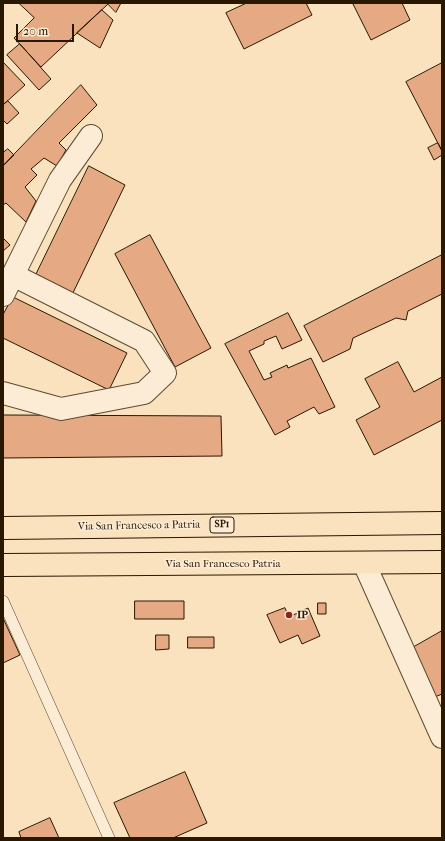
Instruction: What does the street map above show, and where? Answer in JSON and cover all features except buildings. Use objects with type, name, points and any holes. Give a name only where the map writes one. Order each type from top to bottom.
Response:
[{"type":"main road","name":"Via San Francesco a Patria","points":[[3,528],[442,523]]},
{"type":"main road","name":"Via San Francesco Patria","points":[[3,565],[442,562]]},
{"type":"street","points":[[3,295],[60,180],[91,136]]},
{"type":"street","points":[[3,393],[61,409],[144,394],[165,373],[144,341],[13,275]]},
{"type":"street","points":[[364,563],[442,736]]},
{"type":"lane","points":[[3,601],[109,838]]},
{"type":"place","name":"IP","points":[[289,615]]}]
